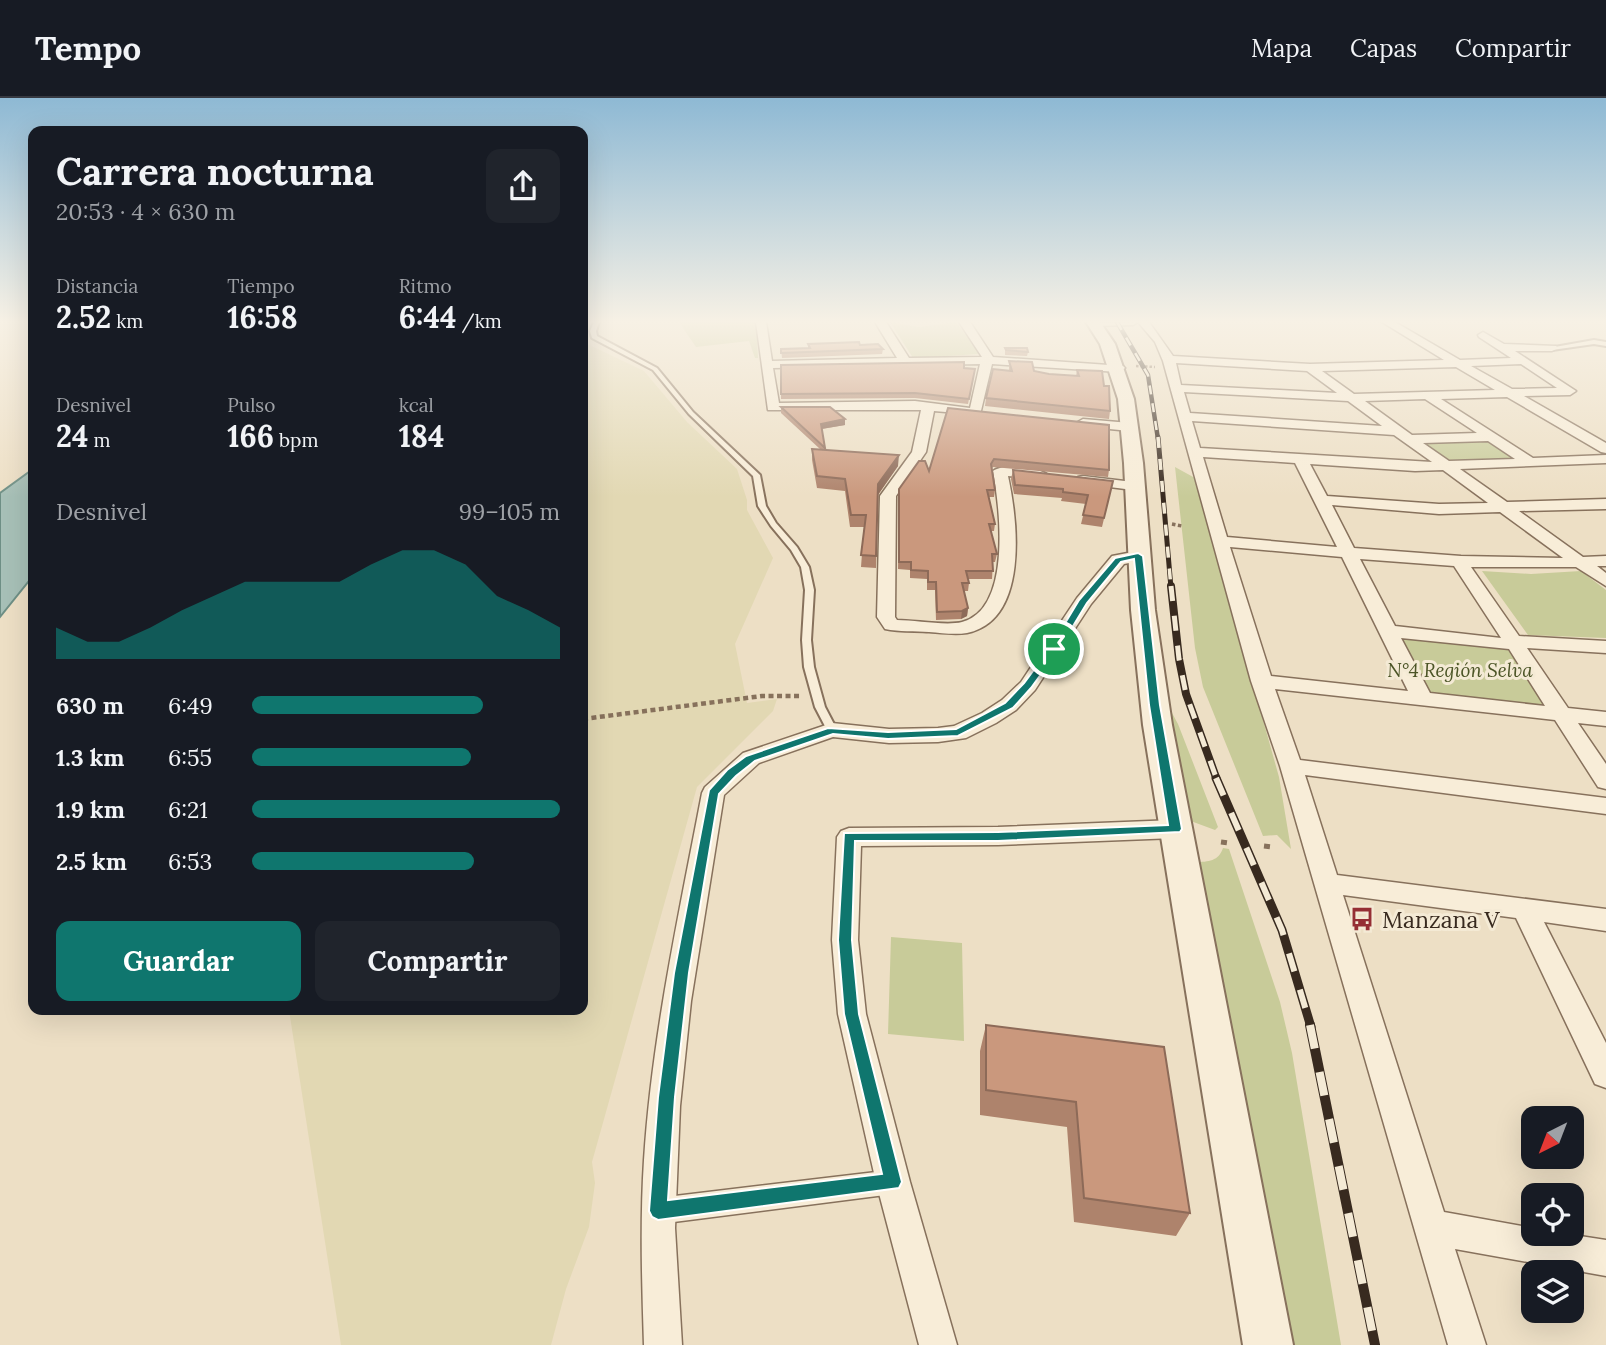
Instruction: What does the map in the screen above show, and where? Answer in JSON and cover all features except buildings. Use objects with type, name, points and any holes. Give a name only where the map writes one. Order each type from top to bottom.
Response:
[{"type":"street","points":[[769,380],[773,407],[928,407],[982,413],[986,380]]},
{"type":"street","points":[[1128,380],[1138,556],[1154,705],[1268,1345]]},
{"type":"street","points":[[1172,380],[1261,681],[1291,766],[1467,1345]]},
{"type":"street","points":[[1327,380],[1606,581]]},
{"type":"street","points":[[1487,380],[1606,449]]},
{"type":"street","points":[[1176,388],[1353,398],[1570,391],[1552,380]]},
{"type":"street","points":[[1428,396],[1530,462]]},
{"type":"street","points":[[928,407],[919,452],[888,496],[886,617],[892,625],[964,628],[982,619],[1003,591],[1008,510],[1000,471],[1133,486]]},
{"type":"street","points":[[1184,417],[1404,435],[1491,437]]},
{"type":"street","points":[[1067,421],[1130,427]]},
{"type":"street","points":[[1194,452],[1392,466],[1606,459]]},
{"type":"street","points":[[1301,460],[1422,698]]},
{"type":"street","points":[[1321,500],[1430,509],[1606,504]]},
{"type":"street","points":[[1219,541],[1460,562],[1606,561]]},
{"type":"street","points":[[663,1345],[658,1211],[666,1097],[682,973],[713,793],[751,758],[832,730],[888,736],[958,733],[989,718],[1009,705],[1028,686],[1083,602],[1118,560],[1138,556]]},
{"type":"street","points":[[1460,562],[1606,781]]},
{"type":"street","points":[[1386,631],[1507,644],[1514,642],[1606,647]]},
{"type":"street","points":[[1261,681],[1606,719]]},
{"type":"street","points":[[1291,766],[1606,806]]},
{"type":"street","points":[[938,1345],[935,1325],[893,1182],[852,1014],[845,940],[849,836],[998,836],[1175,829]]},
{"type":"street","points":[[1325,883],[1606,920]]},
{"type":"street","points":[[1524,909],[1606,1074]]},
{"type":"street","points":[[658,1211],[893,1182]]},
{"type":"street","points":[[1430,1227],[1606,1258]]},
{"type":"lane","points":[[663,380],[691,413],[756,475],[762,488],[759,496],[762,507],[801,555],[808,580],[807,645],[816,696],[820,711],[832,730]]},
{"type":"path","points":[[1172,524],[1182,526]]},
{"type":"path","points":[[588,718],[762,696],[816,696]]},
{"type":"path","points":[[1221,842],[1228,843]]},
{"type":"path","points":[[1264,846],[1272,847]]},
{"type":"shaded area","points":[[588,380],[652,380],[687,422],[737,469],[747,500],[747,510],[773,558],[735,644],[747,703],[777,699],[773,711],[697,787],[592,1162],[595,1183],[589,1227],[566,1289],[551,1345],[341,1345],[290,1015],[588,1015]]},
{"type":"green space","points":[[1487,439],[1520,459],[1450,462],[1421,444],[1422,441]]},
{"type":"green space","points":[[1175,467],[1195,478],[1279,777],[1291,849],[1277,835],[1263,836],[1203,687],[1195,648]]},
{"type":"green space","points":[[1482,571],[1531,574],[1581,571],[1606,590],[1606,638],[1528,635]]},
{"type":"green space","name":"N°4 Región Selva","points":[[1393,636],[1508,648],[1547,707],[1426,694]]},
{"type":"green space","points":[[1168,713],[1172,713],[1178,724],[1218,827],[1215,830],[1188,820]]},
{"type":"green space","points":[[1223,848],[1229,849],[1280,1002],[1292,1053],[1341,1345],[1290,1345],[1196,862],[1216,858]]},
{"type":"green space","points":[[891,937],[962,943],[964,1041],[888,1034]]},
{"type":"water","points":[[28,473],[28,582],[0,617],[0,493]]},
{"type":"railway","points":[[1149,380],[1158,439]]},
{"type":"railway","points":[[1158,437],[1171,588]]},
{"type":"railway","points":[[1171,586],[1179,659],[1186,694],[1217,780]]},
{"type":"railway","points":[[1216,778],[1282,930],[1311,1027]]},
{"type":"railway","points":[[1310,1025],[1375,1345]]},
{"type":"place","name":"Manzana V","points":[[1362,919]]},
{"type":"route","points":[[1138,556],[1154,705],[1175,829],[998,836],[849,836],[845,940],[852,1014],[893,1182],[658,1211],[666,1097],[682,973],[713,793],[751,758],[832,730],[888,736],[958,733],[1009,705],[1028,686],[1054,649],[1083,602],[1118,560],[1138,556]]}]
